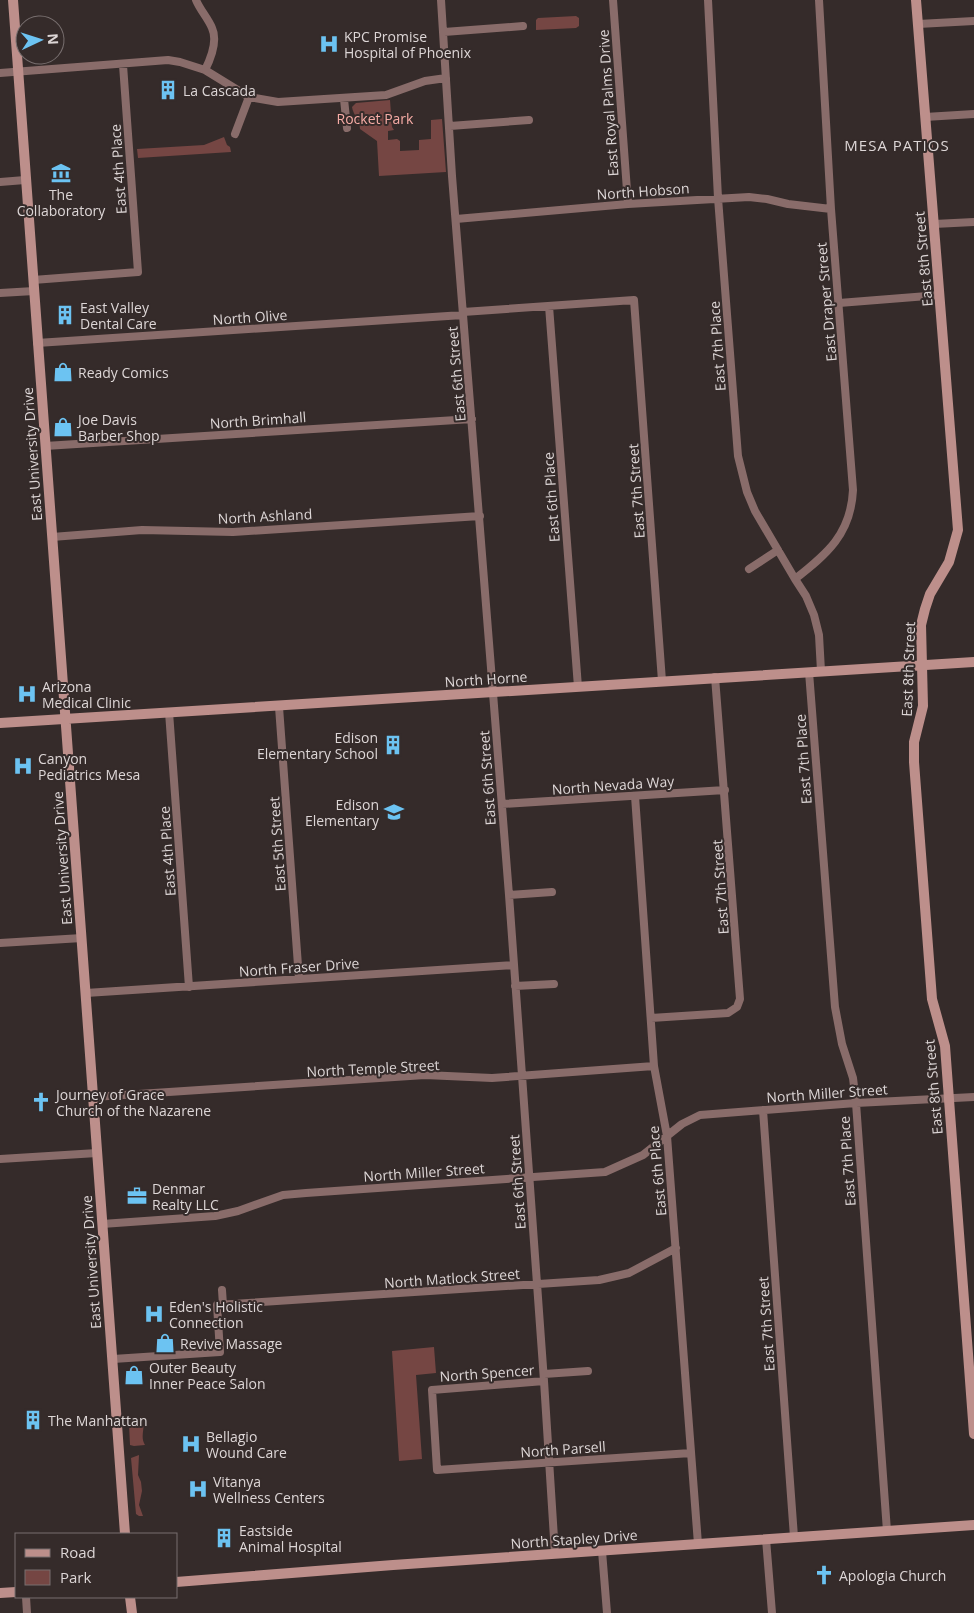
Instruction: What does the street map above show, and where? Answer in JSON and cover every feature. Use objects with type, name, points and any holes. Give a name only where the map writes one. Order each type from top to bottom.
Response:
[{"type":"street","name":"East University Drive","points":[[13,0],[125,1533]]},
{"type":"street","points":[[196,0],[212,28],[214,41],[212,55],[205,70]]},
{"type":"street","name":"East 6th Street","points":[[441,0],[463,314],[509,895],[555,1554]]},
{"type":"street","name":"East Royal Palms Drive","points":[[613,0],[628,204]]},
{"type":"street","name":"East 7th Place","points":[[708,0],[718,198],[738,456],[747,492],[755,511],[806,596],[814,615],[819,635],[821,671]]},
{"type":"street","name":"East Draper Street","points":[[795,579],[822,558],[832,547],[848,520],[852,506],[853,476],[830,209],[819,0]]},
{"type":"street","name":"East 8th Street","points":[[916,0],[958,530],[949,562],[938,578],[924,609],[920,638],[923,706],[914,742],[914,762],[932,999],[945,1044],[974,1434]]},
{"type":"street","points":[[918,24],[974,21]]},
{"type":"street","points":[[444,32],[523,26]]},
{"type":"street","points":[[0,73],[123,65],[168,60],[205,70],[249,97],[278,102],[386,95],[425,81],[446,78]]},
{"type":"street","name":"East 4th Place","points":[[33,280],[138,272],[123,65]]},
{"type":"street","points":[[235,134],[249,97]]},
{"type":"street","points":[[344,99],[347,128]]},
{"type":"street","points":[[925,117],[974,114]]},
{"type":"street","points":[[450,126],[529,120]]},
{"type":"street","points":[[0,182],[25,180]]},
{"type":"street","name":"North Hobson","points":[[456,219],[628,204],[750,197],[830,209]]},
{"type":"street","points":[[934,224],[974,222]]},
{"type":"street","points":[[0,293],[34,291]]},
{"type":"street","points":[[839,303],[940,295]]},
{"type":"street","name":"North Olive","points":[[37,343],[463,314],[634,300]]},
{"type":"street","name":"East 7th Street","points":[[634,300],[662,681]]},
{"type":"street","name":"East 6th Place","points":[[549,306],[578,687]]},
{"type":"street","name":"North Brimhall","points":[[45,446],[472,419]]},
{"type":"street","name":"North Ashland","points":[[52,537],[142,530],[234,532],[480,516]]},
{"type":"street","points":[[750,570],[778,550]]},
{"type":"street","name":"North Horne","points":[[0,724],[974,662]]},
{"type":"street","name":"East 7th Place","points":[[809,672],[835,1007],[842,1044],[853,1078],[856,1103],[887,1530]]},
{"type":"street","name":"East 7th Street","points":[[650,1018],[728,1012],[734,1010],[739,1003],[740,995],[725,790],[715,678]]},
{"type":"street","name":"East 5th Street","points":[[279,707],[299,979]]},
{"type":"street","name":"East 4th Place","points":[[170,712],[189,987]]},
{"type":"street","name":"North Nevada Way","points":[[502,804],[725,790]]},
{"type":"street","name":"East 6th Place","points":[[634,796],[654,1066],[667,1136],[698,1544]]},
{"type":"street","points":[[509,895],[552,892]]},
{"type":"street","points":[[0,943],[82,938]]},
{"type":"street","name":"North Fraser Drive","points":[[86,993],[514,965]]},
{"type":"street","points":[[515,986],[554,984]]},
{"type":"street","name":"North Temple Street","points":[[93,1097],[424,1075],[492,1078],[654,1066]]},
{"type":"street","name":"North Miller Street","points":[[102,1224],[215,1216],[238,1211],[283,1195],[605,1172],[643,1155],[682,1124],[700,1115],[974,1096]]},
{"type":"street","name":"East 7th Street","points":[[763,1110],[794,1537]]},
{"type":"street","points":[[0,1159],[97,1153]]},
{"type":"street","name":"North Matlock Street","points":[[223,1305],[537,1285],[614,1278],[629,1273],[676,1248]]},
{"type":"street","points":[[113,1359],[220,1352],[217,1305],[223,1305],[222,1290]]},
{"type":"street","name":"North Spencer","points":[[437,1470],[432,1390],[544,1378],[588,1371]]},
{"type":"street","name":"North Parsell","points":[[437,1470],[691,1453]]},
{"type":"street","name":"North Stapley Drive","points":[[178,1582],[974,1525]]},
{"type":"street","points":[[766,1539],[772,1613]]},
{"type":"street","points":[[602,1551],[607,1613]]},
{"type":"street","points":[[0,1593],[15,1592]]},
{"type":"street","points":[[26,1598],[27,1613]]},
{"type":"street","points":[[130,1598],[132,1613]]},
{"type":"green space","points":[[576,16],[579,18],[579,26],[576,28],[536,30],[536,20],[538,18]]},
{"type":"green space","name":"Rocket Park","points":[[390,100],[392,127],[394,130],[388,131],[388,140],[397,139],[400,141],[400,151],[419,150],[419,140],[431,139],[431,120],[442,119],[446,172],[379,176],[377,141],[360,129],[352,107],[356,103]]},
{"type":"green space","points":[[224,137],[231,152],[138,158],[137,149],[204,145]]},
{"type":"green space","points":[[434,1347],[436,1373],[416,1375],[422,1459],[399,1461],[392,1351]]},
{"type":"green space","points":[[142,1416],[144,1423],[143,1441],[145,1445],[130,1445],[129,1424]]},
{"type":"green space","points":[[139,1455],[138,1475],[142,1491],[139,1505],[143,1516],[136,1514],[131,1458]]},
{"type":"place","name":"KPC Promise Hospital of Phoenix","points":[[329,44]]},
{"type":"place","name":"La Cascada","points":[[168,90]]},
{"type":"place","name":"The Collaboratory","points":[[61,173]]},
{"type":"place","name":"East Valley Dental Care","points":[[65,315]]},
{"type":"place","name":"Ready Comics","points":[[63,372]]},
{"type":"place","name":"Joe Davis Barber Shop","points":[[63,427]]},
{"type":"place","name":"Arizona Medical Clinic","points":[[27,694]]},
{"type":"place","name":"Edison Elementary School","points":[[393,745]]},
{"type":"place","name":"Canyon Pediatrics Mesa","points":[[23,766]]},
{"type":"place","name":"Edison Elementary","points":[[394,812]]},
{"type":"place","name":"Journey of Grace Church of the Nazarene","points":[[41,1102]]},
{"type":"place","name":"Denmar Realty LLC","points":[[137,1196]]},
{"type":"place","name":"Eden's Holistic Connection","points":[[154,1314]]},
{"type":"place","name":"Revive Massage","points":[[165,1343]]},
{"type":"place","name":"Outer Beauty Inner Peace Salon","points":[[134,1375]]},
{"type":"place","name":"The Manhattan","points":[[33,1420]]},
{"type":"place","name":"Bellagio Wound Care","points":[[191,1444]]},
{"type":"place","name":"Vitanya Wellness Centers","points":[[198,1489]]},
{"type":"place","name":"Eastside Animal Hospital","points":[[224,1538]]},
{"type":"place","name":"Apologia Church","points":[[824,1575]]},
{"type":"district","name":"MESA PATIOS","points":[[897,145]]}]
